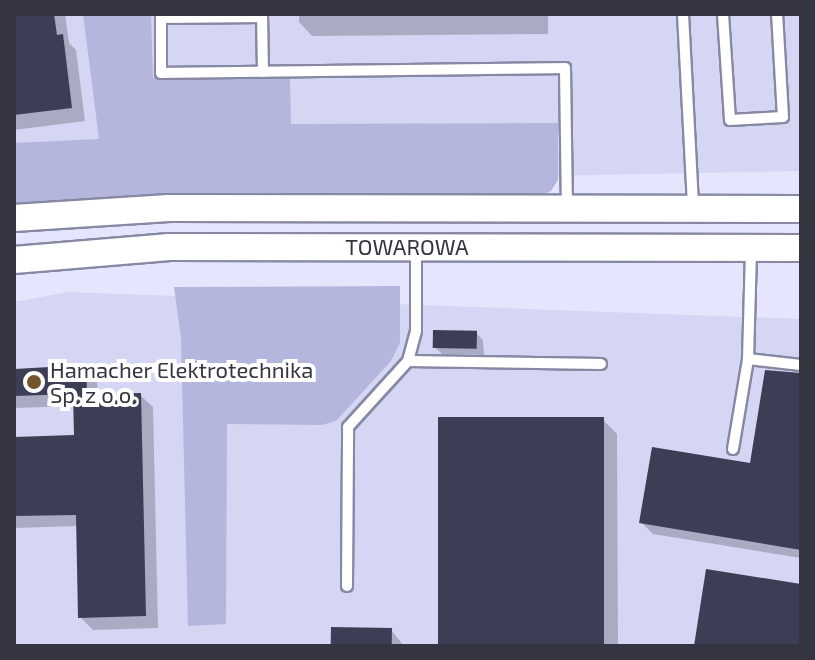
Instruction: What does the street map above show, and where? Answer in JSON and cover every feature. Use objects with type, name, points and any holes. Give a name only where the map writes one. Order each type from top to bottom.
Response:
[{"type":"street","name":"TOWAROWA","points":[[14,218],[169,208],[801,209]]},
{"type":"street","name":"TOWAROWA","points":[[14,260],[169,247],[801,248]]},
{"type":"lane","points":[[683,14],[693,209]]},
{"type":"lane","points":[[723,14],[730,120],[783,117],[777,14]]},
{"type":"lane","points":[[263,72],[262,15],[161,16],[161,73],[263,72],[565,68],[567,209]]},
{"type":"lane","points":[[347,586],[348,427],[408,361],[416,331],[416,246]]},
{"type":"lane","points":[[733,449],[748,359],[751,247]]},
{"type":"lane","points":[[748,359],[801,365]]},
{"type":"lane","points":[[408,361],[601,364]]},
{"type":"shaded area","points":[[14,14],[801,14],[801,171],[48,186],[14,191]]},
{"type":"shaded area","points":[[83,14],[151,14],[153,78],[290,78],[291,124],[558,123],[558,180],[551,191],[534,198],[14,208],[14,143],[99,139]]},
{"type":"shaded area","points":[[400,286],[400,343],[391,361],[336,421],[322,425],[227,424],[226,624],[188,626],[181,338],[174,287]]},
{"type":"shaded area","points":[[68,292],[801,319],[801,646],[14,646],[14,302]]},
{"type":"building","points":[[14,14],[54,14],[57,35],[63,34],[72,108],[14,115]]},
{"type":"building","points":[[433,330],[477,331],[477,349],[433,348]]},
{"type":"building","points":[[86,365],[87,394],[141,393],[146,616],[78,618],[76,515],[14,516],[14,437],[74,435],[73,394],[14,396],[14,369]]},
{"type":"building","points":[[765,370],[801,373],[801,550],[639,523],[652,447],[750,463]]},
{"type":"building","points":[[438,417],[604,417],[604,646],[438,646]]},
{"type":"building","points":[[706,569],[801,584],[801,646],[694,646]]},
{"type":"building","points":[[331,627],[392,628],[392,646],[331,646]]},
{"type":"place","name":"Hamacher Elektrotechnika Sp. z o.o.","points":[[34,382]]}]
